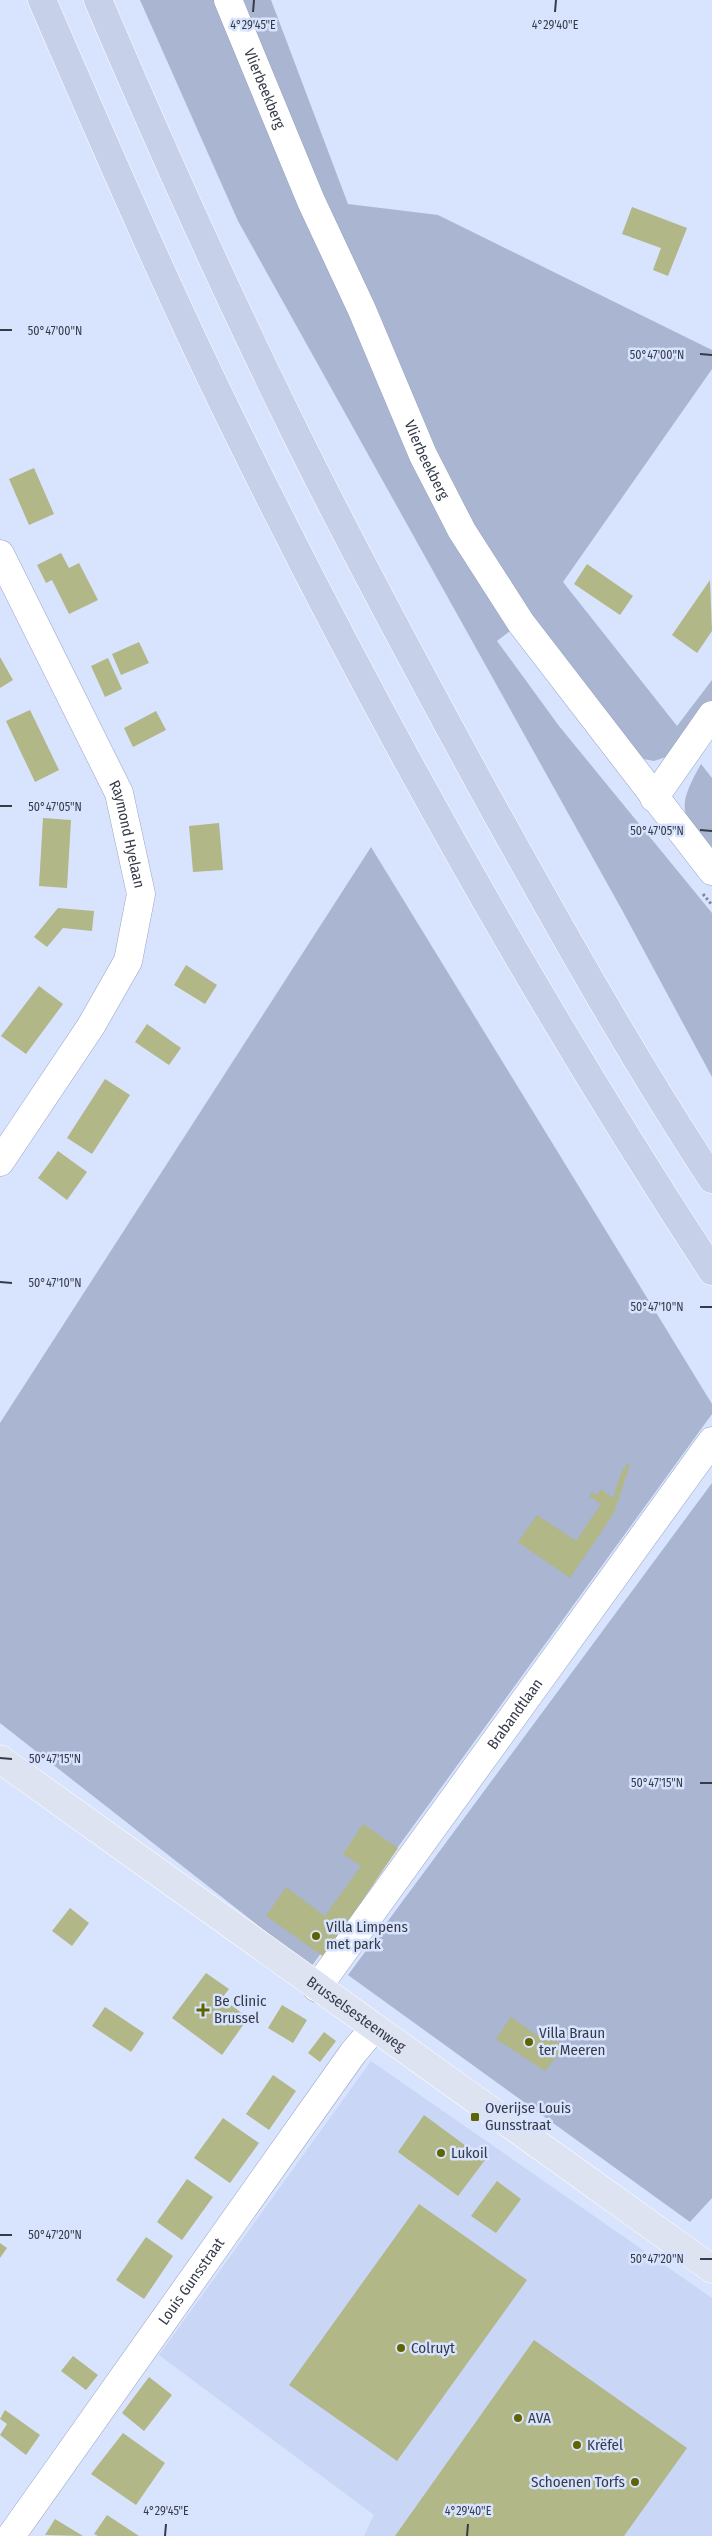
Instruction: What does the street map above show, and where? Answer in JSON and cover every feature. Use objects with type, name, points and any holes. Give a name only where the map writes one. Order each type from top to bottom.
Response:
[{"type":"highway","points":[[42,0],[132,206],[247,453],[365,682],[501,927],[635,1153],[712,1271]]},
{"type":"highway","points":[[98,0],[174,178],[292,427],[412,660],[538,888],[676,1124],[712,1179]]},
{"type":"main road","name":"Brusselsesteenweg","points":[[0,1758],[172,1880],[317,1988],[712,2269]]},
{"type":"street","name":"Vlierbeekberg","points":[[228,0],[311,201],[362,310],[423,455],[462,531],[521,623],[712,871]]},
{"type":"street","name":"Raymond Hyelaan","points":[[0,554],[119,793],[141,894],[128,961],[91,1026],[0,1162]]},
{"type":"street","points":[[654,798],[712,715]]},
{"type":"street","name":"Brabandtlaan","points":[[317,1988],[712,1441]]},
{"type":"street","name":"Louis Gunsstraat","points":[[11,2536],[353,2053],[374,2028]]},
{"type":"shaded area","points":[[140,0],[271,0],[348,204],[438,215],[712,350],[712,369],[563,582],[677,726],[712,680],[712,701],[675,754],[654,761],[638,758],[619,738],[532,614],[497,641],[559,726],[712,913],[712,1077],[622,910],[238,221]]},
{"type":"shaded area","points":[[701,764],[712,778],[712,853],[688,820],[685,811],[687,792]]},
{"type":"shaded area","points":[[371,847],[712,1404],[712,1414],[311,1967],[0,1723],[0,1423]]},
{"type":"shaded area","points":[[712,1483],[712,2198],[690,2222],[348,1975]]},
{"type":"shaded area","points":[[371,2061],[712,2298],[712,2536],[364,2536],[374,2515],[159,2355]]},
{"type":"building","points":[[632,207],[687,228],[668,276],[653,270],[661,248],[622,234]]},
{"type":"building","points":[[34,468],[54,514],[29,525],[9,479]]},
{"type":"building","points":[[61,553],[69,568],[79,563],[98,600],[69,614],[52,580],[46,583],[37,565]]},
{"type":"building","points":[[587,564],[633,596],[620,615],[574,584]]},
{"type":"building","points":[[710,580],[712,631],[697,653],[672,635]]},
{"type":"building","points":[[139,642],[149,663],[121,675],[112,654]]},
{"type":"building","points":[[0,657],[13,680],[0,688]]},
{"type":"building","points":[[108,658],[122,689],[105,697],[91,666]]},
{"type":"building","points":[[30,710],[59,770],[35,782],[6,721]]},
{"type":"building","points":[[156,711],[166,730],[133,747],[124,728]]},
{"type":"building","points":[[43,818],[71,820],[67,888],[39,886]]},
{"type":"building","points":[[219,823],[223,870],[193,872],[189,826]]},
{"type":"building","points":[[58,908],[94,911],[92,931],[63,928],[47,947],[34,937]]},
{"type":"building","points":[[186,965],[217,985],[205,1004],[174,985]]},
{"type":"building","points":[[39,986],[63,1004],[26,1054],[1,1036]]},
{"type":"building","points":[[147,1024],[181,1048],[169,1065],[135,1042]]},
{"type":"building","points":[[105,1079],[130,1095],[92,1154],[67,1138]]},
{"type":"building","points":[[58,1151],[87,1172],[67,1200],[38,1178]]},
{"type":"building","points":[[627,1464],[630,1464],[614,1513],[570,1578],[518,1542],[537,1515],[576,1541],[601,1504],[589,1496],[592,1492],[597,1495],[601,1489],[613,1498],[621,1473]]},
{"type":"building","points":[[363,1824],[398,1848],[324,1957],[266,1916],[286,1887],[325,1916],[361,1866],[343,1854]]},
{"type":"building","points":[[70,1908],[89,1923],[72,1946],[52,1931]]},
{"type":"building","points":[[206,1973],[229,1989],[222,1998],[248,2018],[222,2055],[172,2018]]},
{"type":"building","points":[[282,2005],[307,2020],[293,2043],[268,2028]]},
{"type":"building","points":[[105,2007],[144,2033],[131,2052],[92,2026]]},
{"type":"building","name":"Villa Braun ter Meeren","points":[[511,2017],[541,2038],[545,2033],[564,2047],[545,2071],[496,2039]]},
{"type":"building","points":[[324,2032],[336,2041],[320,2062],[308,2053]]},
{"type":"building","points":[[273,2075],[296,2091],[269,2130],[246,2114]]},
{"type":"building","points":[[424,2115],[485,2160],[458,2196],[398,2152]]},
{"type":"building","points":[[223,2118],[259,2143],[230,2183],[194,2158]]},
{"type":"building","points":[[187,2179],[213,2197],[182,2240],[157,2222]]},
{"type":"building","points":[[497,2181],[521,2199],[496,2233],[471,2216]]},
{"type":"building","points":[[419,2204],[527,2280],[397,2461],[289,2385]]},
{"type":"building","points":[[146,2237],[173,2256],[144,2299],[116,2280]]},
{"type":"building","points":[[0,2243],[7,2248],[0,2258]]},
{"type":"building","points":[[534,2340],[687,2448],[624,2536],[395,2536]]},
{"type":"building","points":[[73,2356],[98,2375],[86,2390],[61,2371]]},
{"type":"building","points":[[149,2377],[172,2395],[144,2431],[122,2413]]},
{"type":"building","points":[[5,2410],[40,2435],[26,2455],[0,2435],[7,2424],[0,2419]]},
{"type":"building","points":[[123,2433],[165,2463],[136,2505],[91,2474]]},
{"type":"building","points":[[107,2515],[139,2536],[98,2536],[94,2534]]},
{"type":"building","points":[[55,2519],[83,2536],[45,2535]]},
{"type":"place","name":"Villa Limpens met park","points":[[316,1936]]},
{"type":"place","name":"Be Clinic Brussel","points":[[203,2010]]},
{"type":"place","name":"Villa Braun ter Meeren","points":[[529,2042]]},
{"type":"place","name":"Overijse Louis Gunsstraat","points":[[475,2117]]},
{"type":"place","name":"Lukoil","points":[[441,2153]]},
{"type":"place","name":"Colruyt","points":[[401,2348]]},
{"type":"place","name":"AVA","points":[[518,2418]]},
{"type":"place","name":"Krëfel","points":[[577,2445]]},
{"type":"place","name":"Schoenen Torfs","points":[[635,2482]]}]
